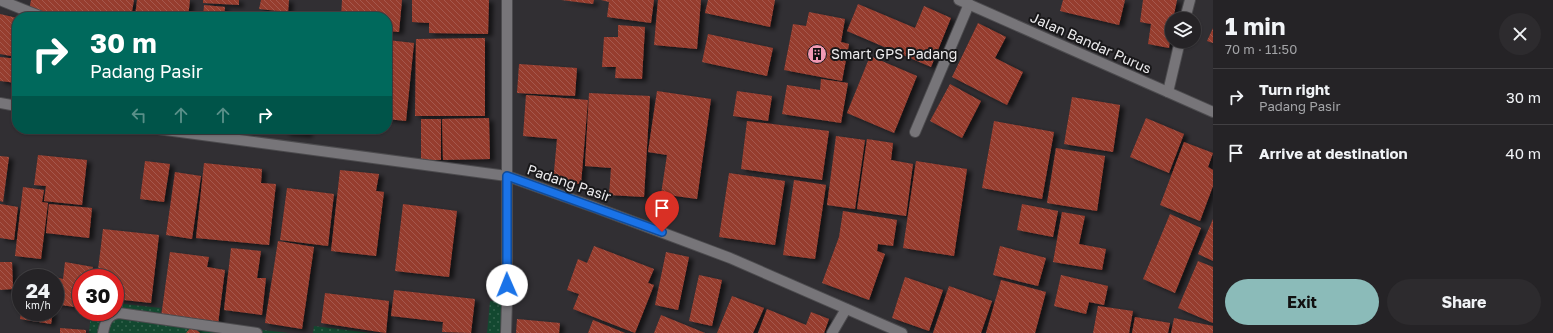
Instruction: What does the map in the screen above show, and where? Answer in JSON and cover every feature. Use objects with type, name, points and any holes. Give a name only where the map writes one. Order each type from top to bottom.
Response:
[{"type":"street","points":[[0,0],[30,12]]},
{"type":"street","points":[[506,333],[508,301],[507,0]]},
{"type":"street","name":"Jalan Bandar Purus","points":[[959,0],[1213,112]]},
{"type":"street","points":[[1187,12],[1190,0]]},
{"type":"street","points":[[915,132],[969,4]]},
{"type":"street","points":[[1168,92],[1178,48]]},
{"type":"street","points":[[0,103],[12,105]]},
{"type":"street","name":"Padang Pasir","points":[[195,134],[507,176],[601,209],[730,258],[902,333]]},
{"type":"street","points":[[832,333],[846,309]]},
{"type":"street","points":[[103,333],[108,318],[114,313],[119,313],[257,333]]},
{"type":"green space","points":[[490,301],[505,302],[501,333],[487,333]]},
{"type":"green space","points":[[124,304],[161,308],[160,318],[289,333],[89,333],[90,321],[124,321]]},
{"type":"green space","points":[[314,326],[371,333],[313,333]]},
{"type":"building","points":[[31,0],[134,0],[132,12],[29,11]]},
{"type":"building","points":[[137,0],[190,0],[189,12],[136,12]]},
{"type":"building","points":[[203,0],[239,0],[239,5],[203,3]]},
{"type":"building","points":[[261,0],[289,0],[288,12],[259,9]]},
{"type":"building","points":[[342,0],[402,0],[399,32],[392,31],[392,12],[341,12]]},
{"type":"building","points":[[412,0],[489,0],[488,34],[429,33],[429,23],[412,22]]},
{"type":"building","points":[[561,0],[594,0],[593,4]]},
{"type":"building","points":[[601,0],[654,0],[651,23],[607,17],[609,2]]},
{"type":"building","points":[[658,0],[701,0],[697,49],[654,45]]},
{"type":"building","points":[[708,0],[775,0],[770,27],[705,13]]},
{"type":"building","points":[[1063,0],[1125,0],[1119,25],[1060,11]]},
{"type":"building","points":[[1143,0],[1177,0],[1174,12],[1165,12],[1165,47],[1148,44],[1151,24],[1140,22]]},
{"type":"building","points":[[858,4],[915,28],[924,6],[951,18],[931,67],[847,31]]},
{"type":"building","points":[[204,5],[225,7],[224,12],[203,12]]},
{"type":"building","name":"Smart GPS Padang","points":[[809,12],[845,19],[841,42],[849,44],[842,81],[784,70],[793,24],[806,26]]},
{"type":"building","points":[[0,14],[12,17],[12,56],[0,54]]},
{"type":"building","points":[[978,23],[1006,37],[995,58],[1023,72],[1007,105],[952,77]]},
{"type":"building","points":[[618,25],[645,27],[642,79],[615,78],[616,67],[602,67],[604,37],[618,37]]},
{"type":"building","points":[[1213,28],[1213,43],[1207,41]]},
{"type":"building","points":[[708,34],[773,48],[767,76],[702,62]]},
{"type":"building","points":[[485,38],[485,116],[415,116],[416,39]]},
{"type":"building","points":[[392,41],[414,43],[406,121],[392,120]]},
{"type":"building","points":[[870,56],[917,76],[894,133],[847,113]]},
{"type":"building","points":[[0,57],[12,58],[12,82],[0,81]]},
{"type":"building","points":[[519,64],[577,68],[575,96],[517,93]]},
{"type":"building","points":[[821,79],[848,83],[841,123],[782,114],[787,85],[820,90]]},
{"type":"building","points":[[950,84],[981,101],[962,138],[930,121]]},
{"type":"building","points":[[657,91],[711,99],[697,199],[661,194],[667,155],[648,152]]},
{"type":"building","points":[[737,91],[772,96],[768,121],[733,116]]},
{"type":"building","points":[[589,93],[650,96],[644,197],[609,195],[611,168],[585,166]]},
{"type":"building","points":[[526,95],[588,100],[581,184],[553,182],[557,139],[523,136]]},
{"type":"building","points":[[1072,97],[1120,105],[1113,152],[1064,144]]},
{"type":"building","points":[[489,118],[490,159],[443,160],[442,119]]},
{"type":"building","points":[[1146,118],[1184,134],[1169,173],[1130,157]]},
{"type":"building","points":[[421,119],[441,119],[441,160],[421,160]]},
{"type":"building","points":[[747,121],[829,131],[822,180],[741,169]]},
{"type":"building","points":[[994,121],[1054,132],[1042,199],[982,188]]},
{"type":"building","points":[[836,136],[865,140],[855,209],[827,205]]},
{"type":"building","points":[[867,139],[893,143],[891,160],[913,164],[906,216],[857,209]]},
{"type":"building","points":[[1184,142],[1213,153],[1208,167],[1213,170],[1213,186],[1200,221],[1160,205]]},
{"type":"building","points":[[1056,148],[1105,156],[1097,211],[1047,203]]},
{"type":"building","points":[[38,155],[87,160],[82,205],[44,201],[46,186],[34,185]]},
{"type":"building","points":[[0,156],[9,157],[3,202],[0,201]]},
{"type":"building","points":[[145,161],[170,164],[164,202],[140,199]]},
{"type":"building","points":[[916,161],[967,169],[954,256],[903,248]]},
{"type":"building","points":[[204,163],[262,169],[261,183],[276,184],[269,245],[196,238]]},
{"type":"building","points":[[340,170],[379,174],[376,191],[384,192],[376,256],[331,251]]},
{"type":"building","points":[[175,172],[201,176],[192,239],[166,235]]},
{"type":"building","points":[[729,173],[785,181],[775,245],[719,237]]},
{"type":"building","points":[[794,180],[826,185],[815,259],[783,255]]},
{"type":"building","points":[[23,187],[44,190],[42,202],[48,203],[41,259],[15,256]]},
{"type":"building","points":[[287,188],[334,194],[328,246],[280,240]]},
{"type":"building","points":[[0,204],[18,207],[14,240],[0,238]]},
{"type":"building","points":[[49,204],[92,208],[89,238],[46,233]]},
{"type":"building","points":[[403,204],[457,211],[449,277],[395,271]]},
{"type":"building","points":[[1022,204],[1058,211],[1053,237],[1017,230]]},
{"type":"building","points":[[843,211],[897,220],[893,246],[878,244],[877,251],[885,254],[869,300],[822,283],[839,237]]},
{"type":"building","points":[[1062,212],[1085,216],[1079,244],[1106,249],[1102,270],[1053,262]]},
{"type":"building","points":[[1170,214],[1201,228],[1175,293],[1143,279]]},
{"type":"building","points":[[1213,219],[1213,261],[1198,254]]},
{"type":"building","points":[[103,229],[159,235],[151,303],[124,300],[124,269],[98,269]]},
{"type":"building","points":[[278,241],[314,247],[302,329],[265,323]]},
{"type":"building","points":[[594,246],[654,269],[648,283],[654,285],[635,333],[573,309],[579,294],[567,290],[578,259],[587,263]]},
{"type":"building","points":[[1000,246],[1046,258],[1038,286],[993,275]]},
{"type":"building","points":[[231,248],[261,251],[257,278],[266,278],[262,315],[224,310]]},
{"type":"building","points":[[170,252],[209,257],[207,267],[225,270],[218,324],[161,317]]},
{"type":"building","points":[[666,252],[689,257],[678,310],[655,305]]},
{"type":"building","points":[[1198,261],[1213,267],[1213,323],[1178,308]]},
{"type":"building","points":[[0,262],[12,262],[12,289],[0,290]]},
{"type":"building","points":[[65,262],[93,267],[93,269],[72,269],[72,307],[64,305]]},
{"type":"building","points":[[699,275],[722,280],[712,326],[689,321]]},
{"type":"building","points":[[1061,275],[1108,286],[1104,305],[1089,302],[1086,314],[1054,306]]},
{"type":"building","points":[[905,277],[943,290],[929,331],[892,318]]},
{"type":"building","points":[[1001,280],[1046,292],[1035,333],[986,333]]},
{"type":"building","points":[[949,286],[992,301],[981,333],[933,333]]},
{"type":"building","points":[[394,290],[475,299],[471,333],[442,332],[443,322],[391,316]]},
{"type":"building","points":[[325,293],[389,301],[386,333],[321,323]]},
{"type":"building","points":[[732,296],[764,308],[753,333],[717,333]]},
{"type":"building","points":[[1098,306],[1133,311],[1129,333],[1093,333]]},
{"type":"building","points":[[767,309],[806,325],[811,312],[829,319],[824,333],[758,333]]},
{"type":"building","points":[[661,315],[705,333],[654,333]]},
{"type":"building","points":[[1135,317],[1170,323],[1168,333],[1132,333]]},
{"type":"building","points":[[1174,318],[1213,326],[1213,333],[1171,333]]},
{"type":"building","points":[[517,319],[560,323],[559,333],[516,333]]},
{"type":"building","points":[[593,320],[625,333],[588,333]]},
{"type":"building","points":[[32,321],[52,321],[51,324]]},
{"type":"building","points":[[192,326],[200,333],[186,333]]},
{"type":"building","points":[[60,328],[86,330],[86,333],[60,333]]},
{"type":"place","name":"Smart GPS Padang","points":[[817,54]]},
{"type":"route","points":[[507,285],[507,176],[662,232]]}]
